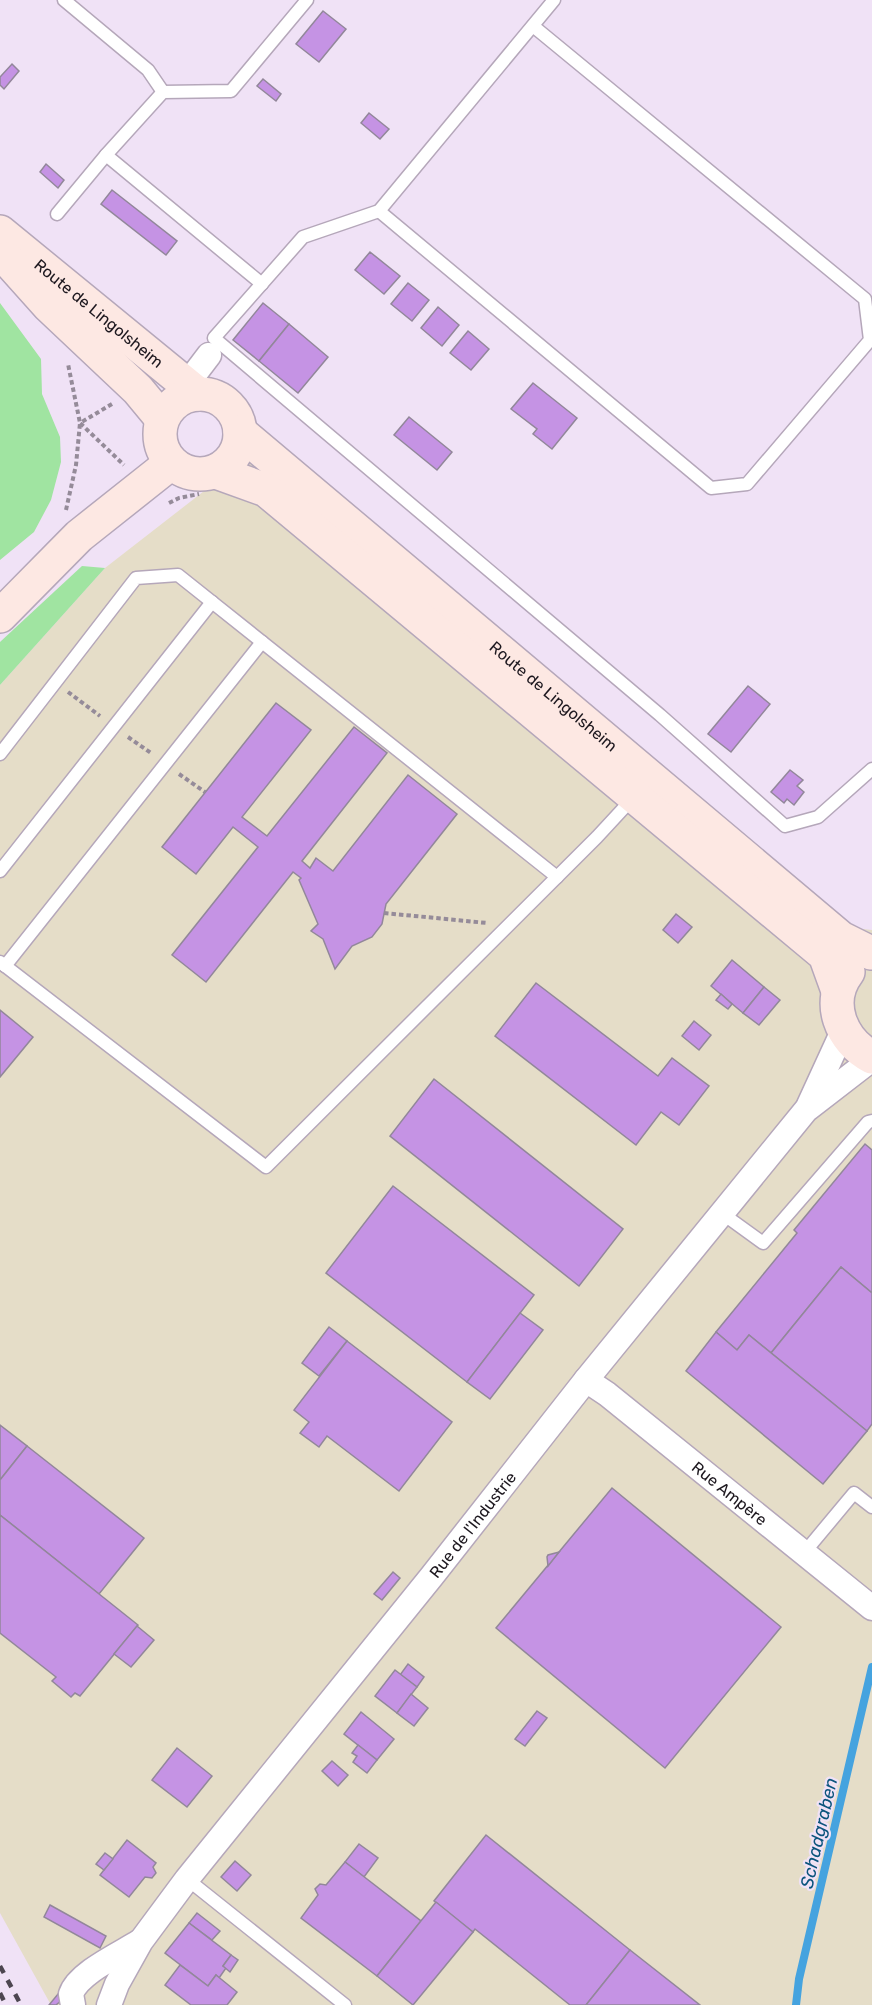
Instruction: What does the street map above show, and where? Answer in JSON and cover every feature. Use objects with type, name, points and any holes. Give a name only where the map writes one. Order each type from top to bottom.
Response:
[{"type":"main road","name":"Route de Lingolsheim","points":[[0,232],[193,389]]},
{"type":"main road","name":"Route de Lingolsheim","points":[[0,252],[49,306],[138,390],[162,419]]},
{"type":"main road","points":[[193,389],[222,400],[237,419],[240,432],[239,444],[226,465],[216,472],[204,475],[180,470],[164,454],[160,442],[159,431],[168,409],[193,389]]},
{"type":"main road","name":"Route de Lingolsheim","points":[[240,432],[842,938],[871,952]]},
{"type":"main road","points":[[0,616],[79,536],[171,463]]},
{"type":"main road","name":"Route de Lingolsheim","points":[[216,472],[266,490],[825,955],[838,990]]},
{"type":"main road","points":[[871,952],[856,962],[845,975],[838,990],[837,1004],[838,1019],[843,1031],[861,1052],[872,1058]]},
{"type":"street","points":[[193,389],[212,347]]},
{"type":"street","name":"Rue de l'Industrie","points":[[806,1110],[843,1031]]},
{"type":"street","name":"Rue de l'Industrie","points":[[109,2005],[117,1984],[141,1941],[187,1879],[432,1576],[586,1380],[806,1110],[872,1058]]},
{"type":"street","name":"Rue Ampère","points":[[586,1380],[607,1394],[872,1608]]},
{"type":"street","name":"Rue de l'Industrie","points":[[73,2005],[71,1994],[78,1982],[141,1941]]},
{"type":"lane","points":[[64,0],[148,70],[163,92]]},
{"type":"lane","points":[[57,214],[163,92],[231,91],[307,0]]},
{"type":"lane","points":[[554,0],[379,211],[303,237],[212,347],[660,715],[785,826],[819,817],[872,769]]},
{"type":"lane","points":[[379,211],[711,488],[747,484],[870,340],[865,299],[533,26]]},
{"type":"lane","points":[[106,155],[262,284]]},
{"type":"lane","points":[[0,754],[136,578],[178,574],[557,877]]},
{"type":"lane","points":[[0,871],[212,602]]},
{"type":"lane","points":[[262,642],[3,964],[266,1167],[597,837],[634,796]]},
{"type":"lane","points":[[723,1214],[763,1243],[868,1122],[872,1121]]},
{"type":"lane","points":[[804,1553],[854,1493],[872,1507]]},
{"type":"lane","points":[[187,1879],[345,2005]]},
{"type":"path","points":[[68,363],[80,423],[76,465],[65,508],[79,536]]},
{"type":"path","points":[[80,423],[138,390]]},
{"type":"path","points":[[80,423],[144,484]]},
{"type":"path","points":[[384,913],[509,925]]},
{"type":"shaded area","points":[[271,439],[854,928],[872,930],[872,2005],[51,2005],[0,1913],[0,685],[105,568]]},
{"type":"green space","points":[[0,303],[41,359],[42,394],[60,437],[61,462],[51,500],[34,532],[0,560]]},
{"type":"green space","points":[[82,566],[105,568],[0,685],[0,642]]},
{"type":"building","points":[[323,11],[346,29],[319,62],[296,44]]},
{"type":"building","points":[[12,64],[19,71],[4,89],[0,85],[0,77]]},
{"type":"building","points":[[263,79],[281,94],[276,101],[257,86]]},
{"type":"building","points":[[369,113],[389,129],[380,139],[361,123]]},
{"type":"building","points":[[46,164],[64,180],[58,188],[40,172]]},
{"type":"building","points":[[112,190],[177,241],[166,255],[101,204]]},
{"type":"building","points":[[370,252],[400,276],[384,294],[355,270]]},
{"type":"building","points":[[408,283],[429,300],[412,321],[391,304]]},
{"type":"building","points":[[263,303],[289,324],[259,361],[233,340]]},
{"type":"building","points":[[438,307],[459,325],[442,346],[421,328]]},
{"type":"building","points":[[289,324],[328,357],[298,393],[259,361]]},
{"type":"building","points":[[468,331],[489,349],[471,370],[450,353]]},
{"type":"building","points":[[533,383],[577,418],[552,449],[533,434],[537,429],[511,409]]},
{"type":"building","points":[[409,417],[452,452],[437,470],[394,435]]},
{"type":"building","points":[[748,686],[770,704],[731,752],[708,734]]},
{"type":"building","points":[[276,703],[311,730],[242,817],[267,836],[354,727],[387,753],[302,861],[310,868],[316,858],[333,871],[408,775],[457,814],[386,904],[382,924],[372,937],[352,946],[335,969],[323,939],[311,931],[318,924],[299,880],[301,878],[293,872],[206,982],[172,955],[258,847],[233,827],[196,874],[162,847]]},
{"type":"building","points":[[790,770],[803,780],[797,786],[804,792],[794,805],[787,799],[784,803],[771,792]]},
{"type":"building","points":[[676,914],[692,927],[678,943],[663,930]]},
{"type":"building","points":[[732,960],[764,987],[743,1013],[711,986]]},
{"type":"building","points":[[536,983],[658,1076],[672,1058],[709,1086],[679,1125],[661,1112],[636,1145],[495,1036]]},
{"type":"building","points":[[764,987],[780,1000],[759,1025],[743,1013]]},
{"type":"building","points":[[721,994],[732,1004],[728,1009],[716,1000]]},
{"type":"building","points":[[0,1010],[33,1037],[0,1077]]},
{"type":"building","points":[[694,1021],[711,1035],[699,1050],[682,1036]]},
{"type":"building","points":[[434,1079],[623,1229],[579,1286],[390,1136]]},
{"type":"building","points":[[865,1144],[872,1150],[872,1293],[841,1267],[771,1353],[749,1335],[737,1350],[716,1332],[797,1233],[794,1230]]},
{"type":"building","points":[[393,1186],[534,1295],[467,1382],[326,1273]]},
{"type":"building","points":[[841,1267],[872,1293],[872,1424],[867,1431],[771,1353]]},
{"type":"building","points":[[520,1313],[543,1330],[490,1399],[467,1382]]},
{"type":"building","points":[[329,1327],[347,1341],[319,1376],[302,1363]]},
{"type":"building","points":[[716,1332],[737,1350],[749,1335],[867,1431],[823,1484],[686,1371]]},
{"type":"building","points":[[347,1341],[452,1422],[399,1491],[327,1436],[319,1447],[300,1433],[309,1422],[294,1410]]},
{"type":"building","points":[[0,1425],[27,1446],[0,1480]]},
{"type":"building","points":[[27,1446],[144,1538],[99,1594],[0,1515],[0,1480]]},
{"type":"building","points":[[612,1488],[781,1627],[665,1768],[496,1628]]},
{"type":"building","points":[[0,1515],[138,1625],[80,1696],[75,1693],[71,1697],[52,1681],[56,1677],[0,1633]]},
{"type":"building","points":[[559,1552],[548,1566],[548,1555]]},
{"type":"building","points":[[393,1572],[400,1578],[382,1600],[374,1594]]},
{"type":"building","points":[[137,1626],[154,1640],[131,1667],[114,1654]]},
{"type":"building","points":[[408,1664],[424,1677],[417,1687],[400,1675]]},
{"type":"building","points":[[395,1670],[417,1687],[397,1713],[375,1696]]},
{"type":"building","points":[[411,1694],[428,1708],[414,1726],[397,1713]]},
{"type":"building","points":[[537,1711],[547,1718],[525,1746],[515,1739]]},
{"type":"building","points":[[361,1712],[394,1739],[377,1760],[344,1734]]},
{"type":"building","points":[[358,1745],[377,1760],[367,1773],[353,1762],[357,1756],[352,1753]]},
{"type":"building","points":[[177,1748],[212,1776],[187,1807],[152,1780]]},
{"type":"building","points":[[332,1761],[348,1775],[338,1786],[322,1771]]},
{"type":"building","points":[[486,1835],[630,1950],[586,2005],[570,2005],[475,1929],[473,1932],[434,1901]]},
{"type":"building","points":[[127,1840],[156,1863],[153,1867],[156,1873],[152,1878],[145,1877],[129,1897],[100,1875]]},
{"type":"building","points":[[359,1844],[378,1858],[364,1877],[345,1862]]},
{"type":"building","points":[[105,1853],[113,1859],[104,1870],[96,1864]]},
{"type":"building","points":[[235,1861],[251,1875],[237,1891],[221,1877]]},
{"type":"building","points":[[345,1862],[421,1921],[377,1976],[301,1918],[318,1895],[315,1889],[320,1884],[326,1885]]},
{"type":"building","points":[[436,1902],[473,1932],[413,2005],[377,1976]]},
{"type":"building","points":[[50,1905],[106,1936],[100,1948],[44,1917]]},
{"type":"building","points":[[197,1913],[220,1931],[212,1940],[189,1923]]},
{"type":"building","points":[[189,1923],[231,1955],[223,1966],[226,1968],[219,1978],[216,1975],[208,1986],[165,1953]]},
{"type":"building","points":[[630,1950],[700,2005],[586,2005]]},
{"type":"building","points":[[231,1955],[238,1960],[230,1972],[223,1966]]},
{"type":"building","points":[[180,1965],[208,1986],[216,1975],[237,1992],[227,2005],[191,2005],[165,1985]]},
{"type":"building","points":[[58,1994],[63,1999],[56,2005],[49,2005]]},
{"type":"waterway","name":"Schadgraben","points":[[796,2005],[799,1979],[872,1667]]},
{"type":"railway","points":[[0,1966],[21,2005]]},
{"type":"railway","points":[[0,1993],[6,2005]]}]
